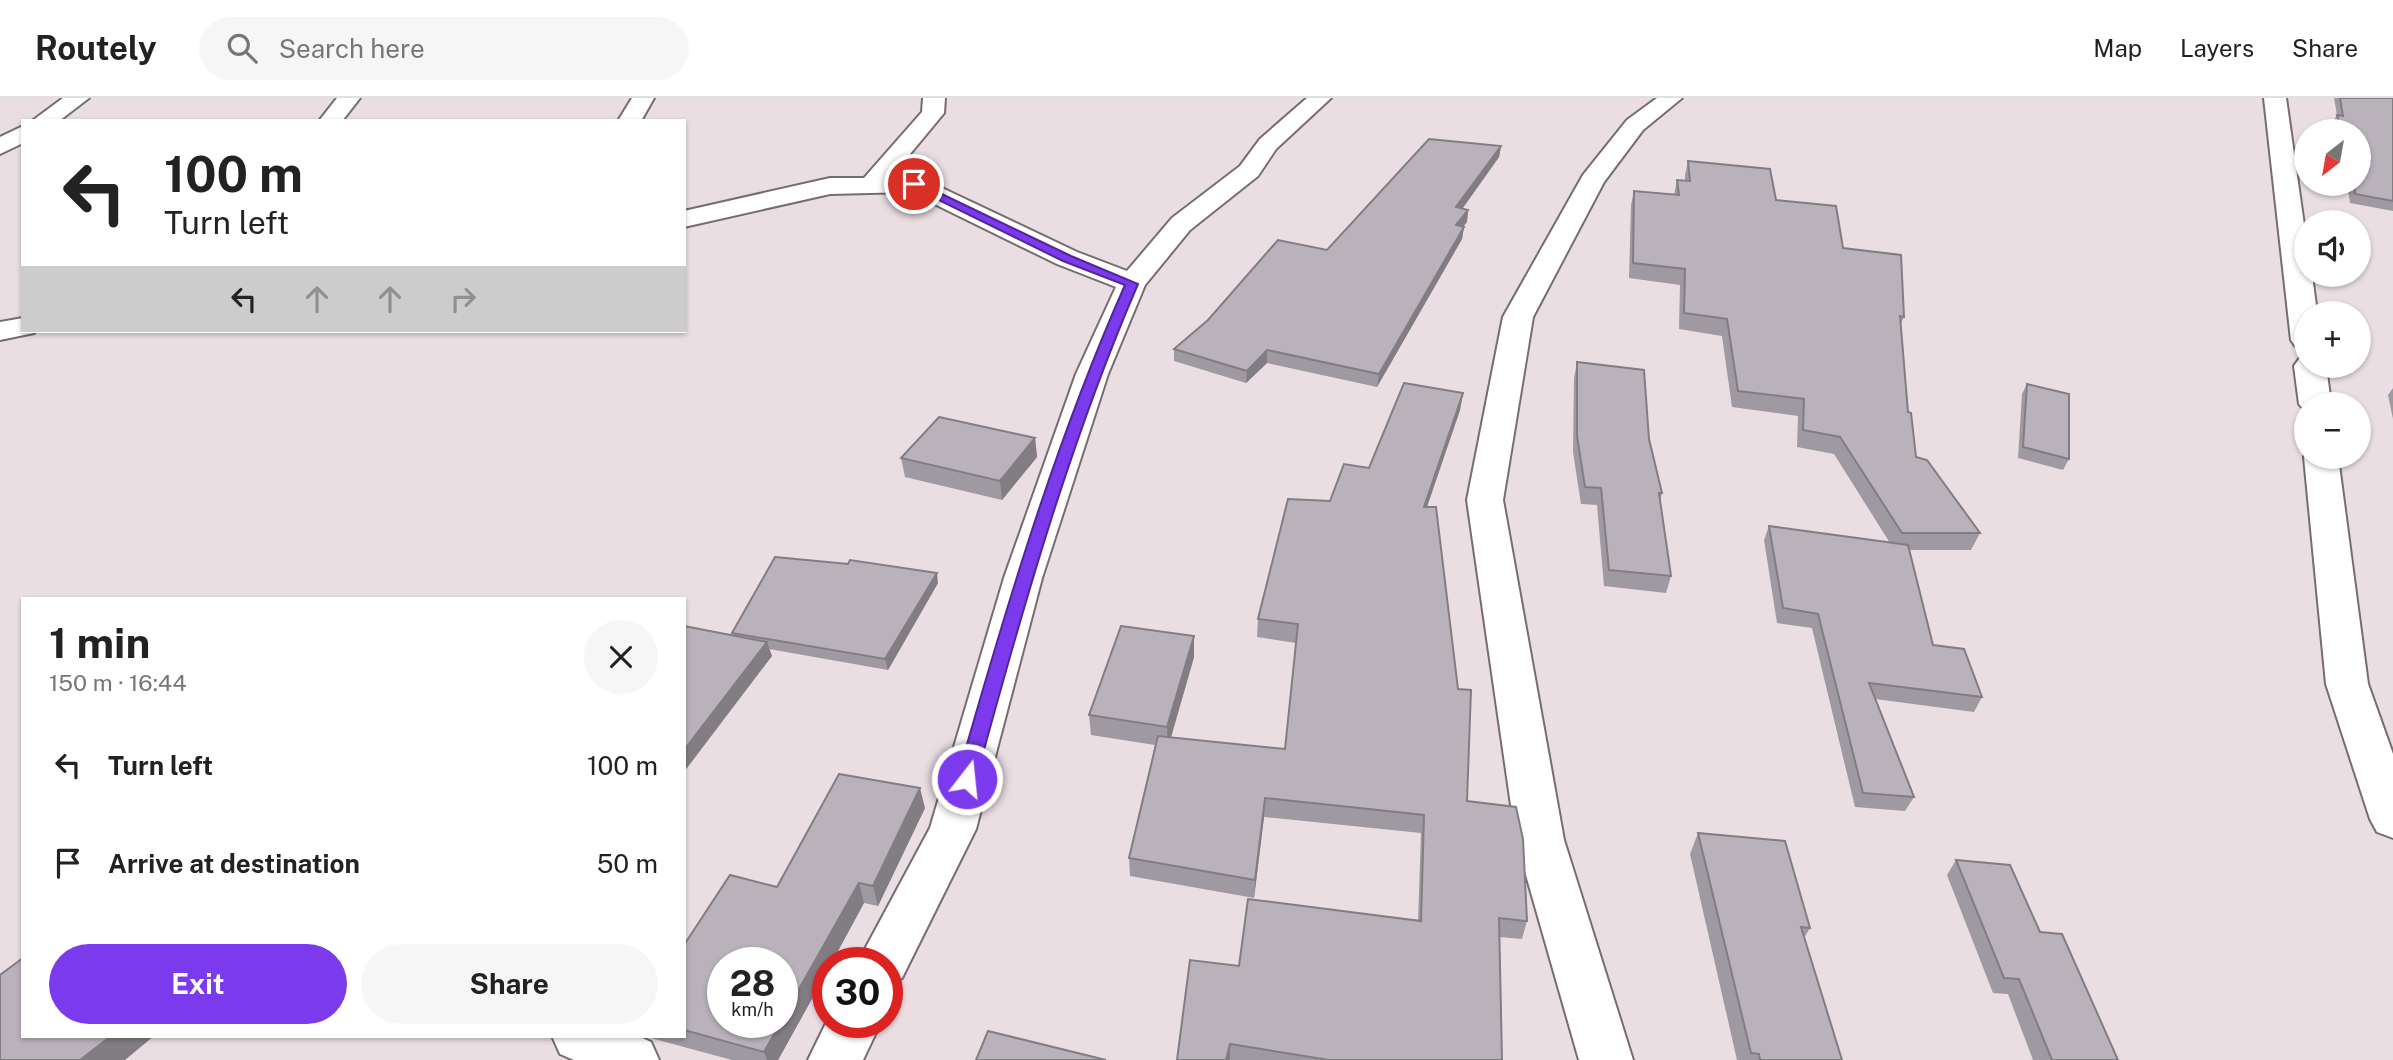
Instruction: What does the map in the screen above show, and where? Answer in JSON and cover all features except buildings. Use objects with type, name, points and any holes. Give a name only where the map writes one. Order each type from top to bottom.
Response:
[{"type":"street","points":[[46,119],[78,98]]},
{"type":"street","points":[[332,119],[349,98]]},
{"type":"street","points":[[630,119],[643,98]]},
{"type":"street","points":[[871,185],[933,113],[933,98]]},
{"type":"street","points":[[892,947],[953,829],[1023,578],[1092,374],[1132,284],[1181,224],[1248,171],[1268,144],[1320,98]]},
{"type":"street","points":[[1606,1060],[1540,840],[1485,500],[1518,317],[1592,180],[1635,125],[1671,98]]},
{"type":"street","points":[[2275,98],[2301,301]]},
{"type":"street","points":[[0,148],[21,134]]},
{"type":"street","points":[[686,219],[830,186],[914,184],[1067,258],[1132,284]]},
{"type":"street","points":[[0,331],[21,327]]},
{"type":"street","points":[[2322,469],[2347,684],[2393,819]]},
{"type":"street","points":[[583,1038],[632,1060]]},
{"type":"street","points":[[835,1060],[846,1038]]},
{"type":"route","points":[[914,184],[1067,258],[1132,284],[1092,374],[1023,578],[967,779]]}]
